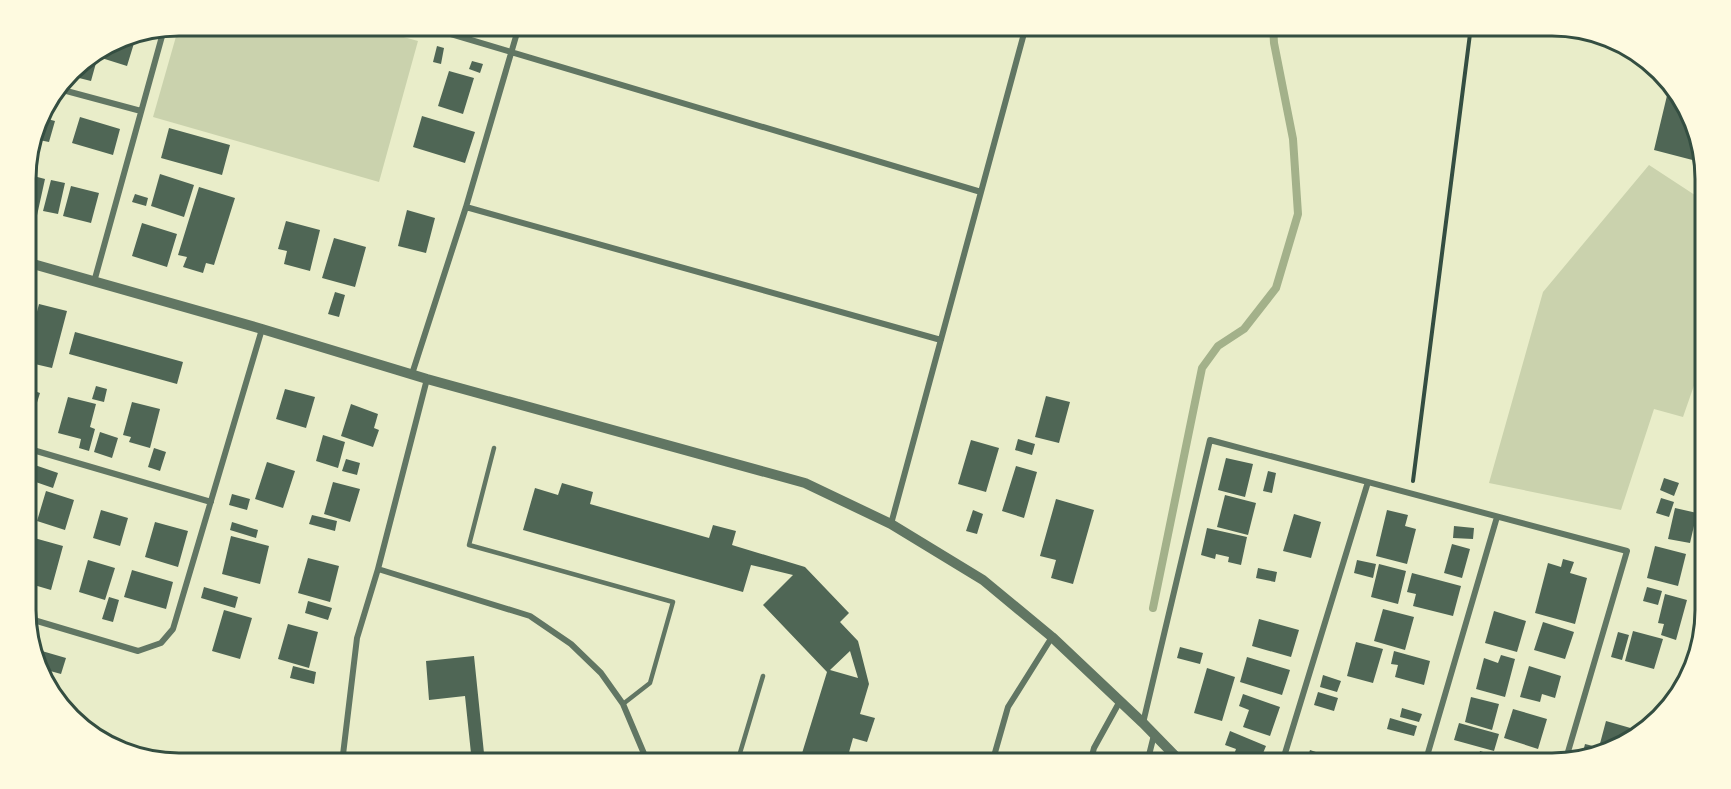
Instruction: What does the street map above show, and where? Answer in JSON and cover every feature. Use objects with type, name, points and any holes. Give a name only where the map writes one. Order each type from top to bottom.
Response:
[{"type":"street","points":[[459,36],[981,192]]},
{"type":"street","points":[[412,374],[466,207],[516,36]]},
{"type":"street","points":[[891,524],[1023,36]]},
{"type":"street","points":[[94,282],[162,37]]},
{"type":"street","points":[[67,91],[141,111]]},
{"type":"street","points":[[466,207],[940,340]]},
{"type":"street","points":[[36,265],[427,379],[805,483],[891,524],[983,580],[1052,638],[1172,753]]},
{"type":"street","points":[[37,621],[138,651],[160,643],[173,629],[262,329]]},
{"type":"street","points":[[343,753],[357,638],[378,569],[427,379]]},
{"type":"street","points":[[1143,723],[1210,440],[1627,551],[1568,752]]},
{"type":"street","points":[[36,451],[211,502]]},
{"type":"street","points":[[1285,753],[1368,482]]},
{"type":"street","points":[[1428,753],[1497,517]]},
{"type":"street","points":[[378,569],[530,616],[571,644],[601,673],[623,704],[644,753]]},
{"type":"street","points":[[995,753],[1008,706],[1052,638]]},
{"type":"street","points":[[1093,753],[1120,701]]},
{"type":"street","points":[[1149,753],[1154,734]]},
{"type":"lane","points":[[494,448],[469,545],[673,602],[650,683],[623,704]]},
{"type":"lane","points":[[740,753],[763,676]]},
{"type":"path","points":[[1412,493],[1470,36]]},
{"type":"green space","points":[[176,36],[400,36],[418,41],[379,182],[153,117]]},
{"type":"green space","points":[[1649,165],[1695,195],[1695,383],[1683,417],[1654,409],[1621,510],[1489,483],[1543,292]]},
{"type":"building","points":[[134,44],[127,66],[103,58]]},
{"type":"building","points":[[437,46],[444,48],[441,64],[433,62]]},
{"type":"building","points":[[472,61],[483,64],[480,73],[469,69]]},
{"type":"building","points":[[96,63],[91,81],[79,78]]},
{"type":"building","points":[[449,71],[474,78],[463,114],[438,106]]},
{"type":"building","points":[[1667,95],[1684,125],[1694,160],[1654,150]]},
{"type":"building","points":[[422,116],[475,132],[465,163],[413,147]]},
{"type":"building","points":[[80,117],[120,129],[113,155],[72,143]]},
{"type":"building","points":[[49,120],[55,121],[49,142],[42,141]]},
{"type":"building","points":[[169,128],[230,145],[222,175],[161,158]]},
{"type":"building","points":[[160,174],[194,185],[184,217],[151,206]]},
{"type":"building","points":[[36,177],[45,179],[36,220]]},
{"type":"building","points":[[51,180],[65,183],[58,214],[43,211]]},
{"type":"building","points":[[71,186],[99,193],[91,223],[63,216]]},
{"type":"building","points":[[199,187],[235,198],[214,265],[206,263],[203,273],[183,267],[187,257],[178,255]]},
{"type":"building","points":[[135,194],[148,198],[146,206],[132,202]]},
{"type":"building","points":[[407,210],[435,218],[426,253],[398,246]]},
{"type":"building","points":[[286,221],[320,230],[310,271],[284,264],[287,251],[278,249]]},
{"type":"building","points":[[142,223],[177,234],[167,267],[132,256]]},
{"type":"building","points":[[334,238],[366,247],[355,287],[322,278]]},
{"type":"building","points":[[335,292],[345,295],[339,317],[328,314]]},
{"type":"building","points":[[39,304],[67,311],[52,368],[36,364],[36,316]]},
{"type":"building","points":[[75,332],[183,362],[177,384],[69,354]]},
{"type":"building","points":[[96,386],[107,389],[104,402],[92,399]]},
{"type":"building","points":[[285,389],[315,397],[306,428],[276,419]]},
{"type":"building","points":[[36,392],[40,393],[36,406]]},
{"type":"building","points":[[1046,396],[1070,402],[1059,443],[1035,437]]},
{"type":"building","points":[[68,397],[96,404],[90,427],[95,429],[89,451],[79,448],[81,439],[58,433]]},
{"type":"building","points":[[132,402],[160,409],[150,448],[129,442],[131,437],[123,435]]},
{"type":"building","points":[[351,404],[378,414],[374,428],[379,430],[373,447],[341,436]]},
{"type":"building","points":[[100,432],[118,438],[112,458],[94,452]]},
{"type":"building","points":[[323,435],[345,442],[338,468],[316,461]]},
{"type":"building","points":[[1018,439],[1035,444],[1032,455],[1015,450]]},
{"type":"building","points":[[971,440],[999,448],[986,492],[958,484]]},
{"type":"building","points":[[154,448],[166,452],[160,471],[148,467]]},
{"type":"building","points":[[1226,458],[1253,464],[1245,497],[1218,490]]},
{"type":"building","points":[[346,459],[360,463],[357,475],[342,471]]},
{"type":"building","points":[[267,462],[295,471],[283,508],[255,499]]},
{"type":"building","points":[[36,465],[58,473],[53,488],[36,482]]},
{"type":"building","points":[[1016,466],[1037,472],[1024,518],[1002,511]]},
{"type":"building","points":[[1268,471],[1276,473],[1272,493],[1263,491]]},
{"type":"building","points":[[1664,478],[1679,483],[1674,496],[1660,490]]},
{"type":"building","points":[[333,482],[360,489],[350,522],[324,514]]},
{"type":"building","points":[[562,483],[593,492],[590,504],[709,538],[713,525],[736,531],[732,545],[805,567],[849,613],[840,622],[858,641],[869,684],[860,714],[875,718],[867,742],[853,738],[849,753],[802,753],[827,672],[763,605],[793,575],[751,565],[743,592],[523,530],[535,488],[558,495]],"holes":[[[850,651],[858,678],[830,670]]]},
{"type":"building","points":[[46,491],[74,500],[65,530],[37,521]]},
{"type":"building","points":[[232,494],[250,499],[247,510],[229,505]]},
{"type":"building","points":[[1225,495],[1256,503],[1248,535],[1217,527]]},
{"type":"building","points":[[1661,498],[1674,502],[1669,517],[1656,513]]},
{"type":"building","points":[[1056,499],[1094,510],[1073,584],[1051,578],[1056,560],[1040,556]]},
{"type":"building","points":[[1675,508],[1695,513],[1690,543],[1668,539]]},
{"type":"building","points":[[101,510],[128,518],[120,546],[93,538]]},
{"type":"building","points":[[973,510],[983,514],[977,534],[966,531]]},
{"type":"building","points":[[1387,510],[1408,515],[1405,526],[1416,529],[1407,564],[1376,556]]},
{"type":"building","points":[[1294,514],[1321,522],[1311,558],[1283,551]]},
{"type":"building","points":[[312,515],[337,521],[335,531],[309,524]]},
{"type":"building","points":[[155,522],[188,531],[178,567],[145,557]]},
{"type":"building","points":[[232,522],[258,530],[256,538],[230,530]]},
{"type":"building","points":[[1454,526],[1474,528],[1473,539],[1453,538]]},
{"type":"building","points":[[1207,528],[1247,537],[1241,565],[1228,562],[1229,557],[1216,554],[1215,559],[1201,555]]},
{"type":"building","points":[[231,536],[269,546],[260,584],[222,574]]},
{"type":"building","points":[[36,538],[63,546],[51,590],[36,586]]},
{"type":"building","points":[[1452,544],[1470,549],[1462,578],[1444,573]]},
{"type":"building","points":[[1655,546],[1686,554],[1678,586],[1647,578]]},
{"type":"building","points":[[308,558],[339,566],[330,602],[298,593]]},
{"type":"building","points":[[1563,559],[1574,562],[1570,573],[1587,578],[1575,624],[1535,613],[1548,563],[1561,567]]},
{"type":"building","points":[[88,560],[115,568],[105,600],[79,592]]},
{"type":"building","points":[[1357,560],[1376,564],[1373,578],[1354,573]]},
{"type":"building","points":[[1379,564],[1406,571],[1398,604],[1371,597]]},
{"type":"building","points":[[1258,568],[1277,572],[1275,582],[1256,578]]},
{"type":"building","points":[[132,570],[173,582],[166,609],[124,597]]},
{"type":"building","points":[[1412,573],[1461,586],[1453,616],[1413,606],[1416,594],[1407,592]]},
{"type":"building","points":[[204,587],[238,597],[235,608],[201,598]]},
{"type":"building","points":[[1647,587],[1662,591],[1658,605],[1643,601]]},
{"type":"building","points":[[1665,594],[1687,600],[1676,640],[1661,635],[1664,624],[1658,623]]},
{"type":"building","points":[[109,597],[119,600],[113,622],[102,619]]},
{"type":"building","points":[[308,601],[332,608],[328,620],[305,613]]},
{"type":"building","points":[[1383,609],[1414,617],[1405,650],[1374,641]]},
{"type":"building","points":[[224,610],[252,618],[240,659],[212,651]]},
{"type":"building","points":[[1494,611],[1526,621],[1517,652],[1485,643]]},
{"type":"building","points":[[1259,619],[1299,630],[1291,657],[1252,646]]},
{"type":"building","points":[[1543,622],[1574,632],[1565,659],[1534,650]]},
{"type":"building","points":[[288,624],[318,632],[309,668],[278,659]]},
{"type":"building","points":[[1633,631],[1663,639],[1654,669],[1625,661]]},
{"type":"building","points":[[1618,632],[1629,635],[1622,660],[1611,657]]},
{"type":"building","points":[[1356,642],[1383,649],[1373,683],[1347,676]]},
{"type":"building","points":[[1180,647],[1203,653],[1200,664],[1177,658]]},
{"type":"building","points":[[42,651],[66,658],[61,674],[50,671]]},
{"type":"building","points":[[1394,651],[1430,661],[1424,685],[1395,677],[1398,665],[1391,664]]},
{"type":"building","points":[[1501,655],[1515,659],[1505,697],[1476,689],[1484,658],[1498,663]]},
{"type":"building","points":[[474,656],[484,753],[471,753],[465,696],[429,700],[426,661]]},
{"type":"building","points":[[1247,657],[1290,670],[1282,695],[1240,682]]},
{"type":"building","points":[[293,666],[316,672],[314,684],[290,678]]},
{"type":"building","points":[[1529,666],[1561,676],[1555,698],[1542,694],[1540,702],[1520,697]]},
{"type":"building","points":[[1207,668],[1235,677],[1222,721],[1194,713]]},
{"type":"building","points":[[1323,675],[1341,681],[1337,692],[1320,687]]},
{"type":"building","points":[[1318,692],[1338,698],[1334,711],[1314,705]]},
{"type":"building","points":[[1243,694],[1280,707],[1270,736],[1243,727],[1249,710],[1239,706]]},
{"type":"building","points":[[1471,697],[1499,704],[1492,730],[1465,722]]},
{"type":"building","points":[[1402,708],[1422,714],[1419,722],[1400,717]]},
{"type":"building","points":[[1513,709],[1547,719],[1538,749],[1504,738]]},
{"type":"building","points":[[1390,718],[1417,726],[1414,736],[1387,729]]},
{"type":"building","points":[[1606,721],[1632,728],[1615,738],[1600,744]]},
{"type":"building","points":[[1459,723],[1499,734],[1494,751],[1454,740]]},
{"type":"building","points":[[1230,731],[1266,746],[1263,753],[1235,753],[1236,749],[1225,745]]},
{"type":"building","points":[[1585,744],[1593,746],[1593,746],[1584,749]]},
{"type":"waterway","points":[[1153,608],[1202,368],[1218,346],[1244,329],[1276,288],[1298,214],[1293,139],[1274,36]]}]
